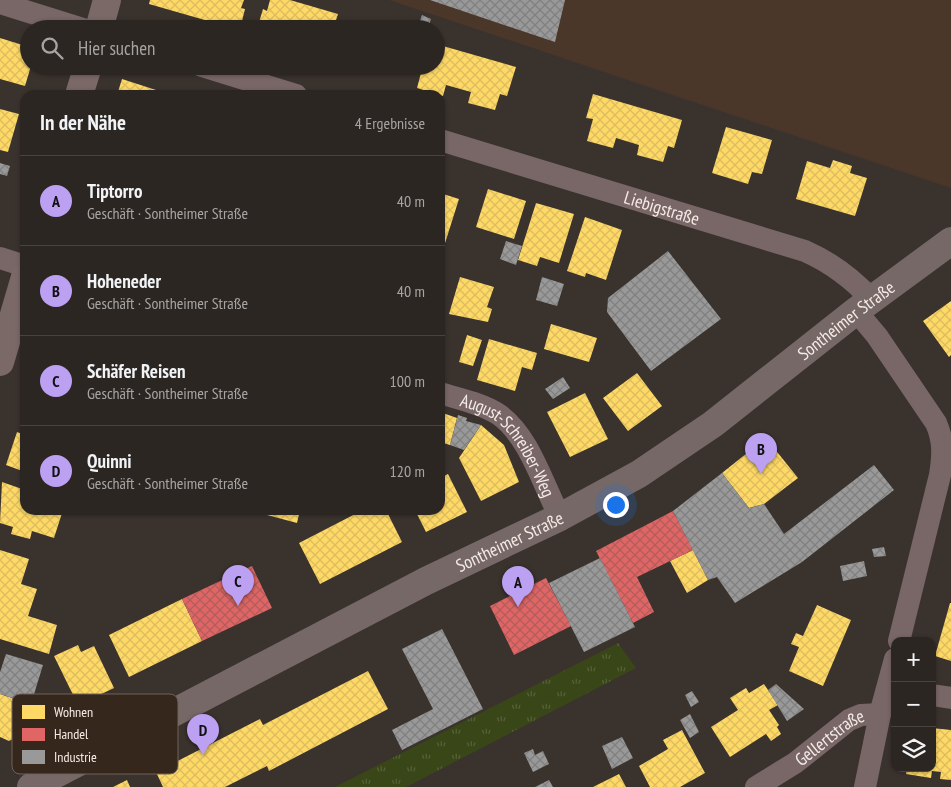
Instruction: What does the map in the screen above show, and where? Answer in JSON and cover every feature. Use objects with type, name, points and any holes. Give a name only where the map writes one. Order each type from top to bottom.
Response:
[{"type":"main road","name":"Sontheimer Straße","points":[[178,710],[426,581],[560,517],[639,474],[714,424],[864,305],[951,241]]},
{"type":"main road","name":"Sontheimer Straße","points":[[31,787],[56,774]]},
{"type":"street","points":[[101,20],[107,0]]},
{"type":"street","points":[[0,3],[54,20]]},
{"type":"street","points":[[81,90],[85,75]]},
{"type":"street","points":[[231,75],[280,90]]},
{"type":"street","name":"Liebigstraße","points":[[445,142],[804,251],[826,260],[856,281],[877,336],[936,423],[947,449]]},
{"type":"street","points":[[0,258],[20,264]]},
{"type":"street","points":[[0,362],[20,293]]},
{"type":"street","name":"August-Schreiber-Weg","points":[[445,395],[484,407],[512,424],[524,441],[560,517]]},
{"type":"street","points":[[900,637],[942,502],[940,475],[947,449]]},
{"type":"street","points":[[865,787],[880,714],[891,688]]},
{"type":"street","points":[[936,696],[951,698]]},
{"type":"street","name":"Gellertstraße","points":[[756,787],[795,763],[849,720],[861,715],[880,714]]},
{"type":"shaded area","points":[[389,0],[951,0],[951,188]]},
{"type":"green space","points":[[618,643],[636,668],[410,785],[405,787],[335,787]]},
{"type":"building: Wohnen","points":[[150,0],[244,0],[241,8],[245,9],[242,20],[205,20],[149,4]]},
{"type":"building: Wohnen","points":[[270,0],[290,0],[338,14],[336,20],[260,20],[263,9],[267,11]]},
{"type":"building: Wohnen","points":[[0,38],[20,44],[20,75],[28,75],[25,86],[0,79]]},
{"type":"building: Wohnen","points":[[445,47],[516,67],[507,96],[500,94],[495,110],[468,103],[471,92],[446,85],[445,90],[424,90],[417,88],[420,75],[445,75]]},
{"type":"building: Wohnen","points":[[122,79],[156,90],[119,90]]},
{"type":"building: Wohnen","points":[[593,94],[682,120],[674,148],[668,146],[663,162],[637,155],[639,145],[616,138],[613,148],[587,141],[593,119],[586,118]]},
{"type":"building: Wohnen","points":[[0,109],[19,114],[8,152],[0,150]]},
{"type":"building: Wohnen","points":[[726,127],[772,140],[762,174],[752,172],[748,184],[712,173]]},
{"type":"building: Wohnen","points":[[833,160],[852,166],[850,173],[867,178],[855,216],[796,199],[807,161],[830,168]]},
{"type":"building: Wohnen","points":[[488,189],[526,201],[514,239],[476,227]]},
{"type":"building: Wohnen","points":[[445,195],[459,199],[445,243]]},
{"type":"building: Wohnen","points":[[536,203],[574,214],[559,263],[540,257],[537,266],[518,260]]},
{"type":"building: Wohnen","points":[[585,217],[622,230],[606,280],[586,273],[585,277],[567,271]]},
{"type":"building: Wohnen","points":[[460,277],[494,287],[487,307],[492,309],[488,322],[449,314]]},
{"type":"building: Wohnen","points":[[951,301],[951,355],[949,357],[923,321]]},
{"type":"building: Wohnen","points":[[551,324],[597,338],[589,362],[544,349]]},
{"type":"building: Wohnen","points":[[467,335],[482,340],[473,366],[459,362]]},
{"type":"building: Wohnen","points":[[489,339],[537,353],[532,370],[522,367],[515,391],[477,380]]},
{"type":"building: Wohnen","points":[[637,373],[662,406],[628,431],[603,398]]},
{"type":"building: Wohnen","points":[[585,393],[608,439],[570,457],[547,412]]},
{"type":"building: Wohnen","points":[[445,414],[457,418],[450,445],[445,444]]},
{"type":"building: Wohnen","points":[[481,425],[504,445],[519,482],[481,501],[459,458]]},
{"type":"building: Wohnen","points":[[17,432],[20,433],[20,470],[6,465]]},
{"type":"building: Wohnen","points":[[766,438],[798,478],[764,504],[749,508],[722,473]]},
{"type":"building: Wohnen","points":[[448,474],[467,512],[426,532],[418,515],[445,515],[445,476]]},
{"type":"building: Wohnen","points":[[2,482],[20,488],[20,515],[61,515],[54,538],[32,531],[30,539],[11,534],[13,527],[0,523]]},
{"type":"building: Wohnen","points":[[267,515],[299,515],[297,523]]},
{"type":"building: Wohnen","points":[[353,515],[388,515],[402,542],[320,584],[299,543]]},
{"type":"building: Wohnen","points":[[0,550],[29,559],[21,584],[37,589],[28,616],[57,625],[49,654],[0,639]]},
{"type":"building: Wohnen","points":[[693,550],[708,580],[687,593],[670,561]]},
{"type":"building: Wohnen","points":[[182,599],[202,641],[129,677],[109,635]]},
{"type":"building: Wohnen","points":[[951,603],[951,661],[936,656]]},
{"type":"building: Wohnen","points":[[817,605],[851,620],[823,686],[789,671],[799,647],[791,644],[796,633],[803,636]]},
{"type":"building: Wohnen","points":[[78,645],[81,652],[94,646],[114,688],[101,694],[73,694],[54,656]]},
{"type":"building: Wohnen","points":[[368,671],[388,709],[269,771],[267,766],[225,787],[163,787],[157,774],[178,774],[178,761],[260,719],[263,725]]},
{"type":"building: Wohnen","points":[[764,684],[778,705],[769,710],[779,725],[777,727],[781,734],[771,741],[766,734],[730,757],[711,727],[738,710],[730,698],[746,688],[749,693]]},
{"type":"building: Wohnen","points":[[0,694],[12,698],[12,740],[9,741],[0,737]]},
{"type":"building: Wohnen","points":[[936,728],[951,730],[951,780],[940,779],[941,772],[936,771]]},
{"type":"building: Wohnen","points":[[682,730],[705,773],[680,787],[650,787],[639,766],[668,749],[663,740]]},
{"type":"building: Wohnen","points":[[906,772],[932,772],[931,778],[906,774]]},
{"type":"building: Wohnen","points":[[619,774],[626,787],[593,787]]},
{"type":"building: Wohnen","points":[[127,780],[130,787],[113,787]]},
{"type":"building: Handel","points":[[673,511],[693,550],[637,577],[654,612],[633,623],[596,551]]},
{"type":"building: Handel","points":[[252,566],[272,608],[202,641],[182,599]]},
{"type":"building: Handel","points":[[546,578],[571,626],[514,655],[490,606]]},
{"type":"building: Industrie","points":[[430,0],[565,0],[555,42]]},
{"type":"building: Industrie","points":[[422,15],[431,19],[431,20],[420,20]]},
{"type":"building: Industrie","points":[[0,163],[10,166],[7,176],[0,174]]},
{"type":"building: Industrie","points":[[506,241],[522,246],[516,265],[500,259]]},
{"type":"building: Industrie","points":[[668,251],[721,319],[651,371],[607,312],[608,298]]},
{"type":"building: Industrie","points":[[542,277],[564,284],[557,306],[536,300]]},
{"type":"building: Industrie","points":[[563,377],[570,388],[553,399],[545,389]]},
{"type":"building: Industrie","points":[[458,415],[467,418],[466,421],[481,425],[464,450],[450,445]]},
{"type":"building: Industrie","points":[[874,465],[894,490],[802,562],[735,603],[717,577],[708,580],[673,511],[722,473],[749,508],[764,504],[784,534]]},
{"type":"building: Industrie","points":[[884,547],[886,556],[874,557],[872,549]]},
{"type":"building: Industrie","points":[[600,558],[635,627],[584,652],[549,583]]},
{"type":"building: Industrie","points":[[864,561],[867,576],[843,581],[840,566]]},
{"type":"building: Industrie","points":[[442,629],[483,709],[402,750],[392,730],[433,709],[402,649]]},
{"type":"building: Industrie","points":[[6,654],[43,665],[34,694],[12,694],[12,698],[0,694],[0,672]]},
{"type":"building: Industrie","points":[[776,684],[804,709],[787,721],[768,690]]},
{"type":"building: Industrie","points":[[692,691],[699,702],[691,707],[685,695]]},
{"type":"building: Industrie","points":[[690,714],[699,732],[690,738],[680,720]]},
{"type":"building: Industrie","points":[[622,737],[633,758],[612,769],[602,746]]},
{"type":"building: Industrie","points":[[533,749],[535,755],[543,751],[549,764],[533,772],[524,753]]},
{"type":"building: Industrie","points":[[549,780],[553,787],[535,787]]},
{"type":"place","name":"Hoheneder","points":[[761,474]]},
{"type":"place","name":"Schäfer Reisen","points":[[238,606]]},
{"type":"place","name":"Tiptorro","points":[[518,607]]},
{"type":"place","name":"Quinni","points":[[203,755]]}]
